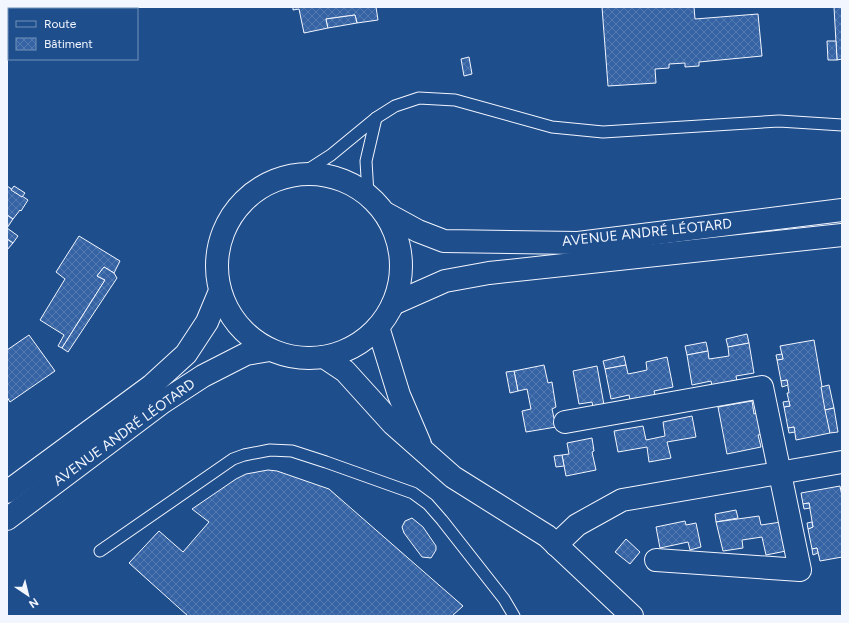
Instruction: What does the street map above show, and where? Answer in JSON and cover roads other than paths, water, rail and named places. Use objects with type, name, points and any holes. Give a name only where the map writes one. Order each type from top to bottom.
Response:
[{"type":"main road","points":[[303,174],[320,174],[337,178],[354,185],[368,194],[385,213],[396,234],[401,258],[400,281],[393,304],[378,327],[362,341],[344,351],[324,357],[296,357],[270,350],[253,339],[238,326],[227,309],[220,291],[217,271],[218,250],[224,231],[234,212],[247,197],[264,185],[283,177],[303,174]]},
{"type":"main road","name":"AVENUE ANDRÉ LÉOTARD","points":[[385,213],[418,231],[444,241],[578,243],[842,210]]},
{"type":"main road","name":"AVENUE ANDRÉ LÉOTARD","points":[[393,304],[445,281],[489,273],[842,235]]},
{"type":"main road","name":"AVENUE ANDRÉ LÉOTARD","points":[[7,492],[151,386],[186,354],[207,322],[220,291]]},
{"type":"main road","points":[[378,327],[399,395],[424,452]]},
{"type":"main road","name":"AVENUE ANDRÉ LÉOTARD","points":[[7,519],[170,397],[204,376],[246,354],[270,350]]},
{"type":"main road","points":[[324,357],[344,371],[393,424],[453,477],[547,536],[632,616]]},
{"type":"main road","points":[[565,422],[762,387],[800,570],[656,560]]},
{"type":"main road","points":[[556,545],[577,525],[622,500],[842,462]]},
{"type":"lane","points":[[303,174],[376,118],[395,106],[419,98],[455,100],[552,127],[603,132],[779,121],[842,125]]},
{"type":"lane","points":[[368,194],[366,161],[376,118]]},
{"type":"lane","points":[[100,551],[234,459],[244,455],[270,450],[292,452],[326,462],[413,493],[428,504],[504,599],[514,616]]}]
